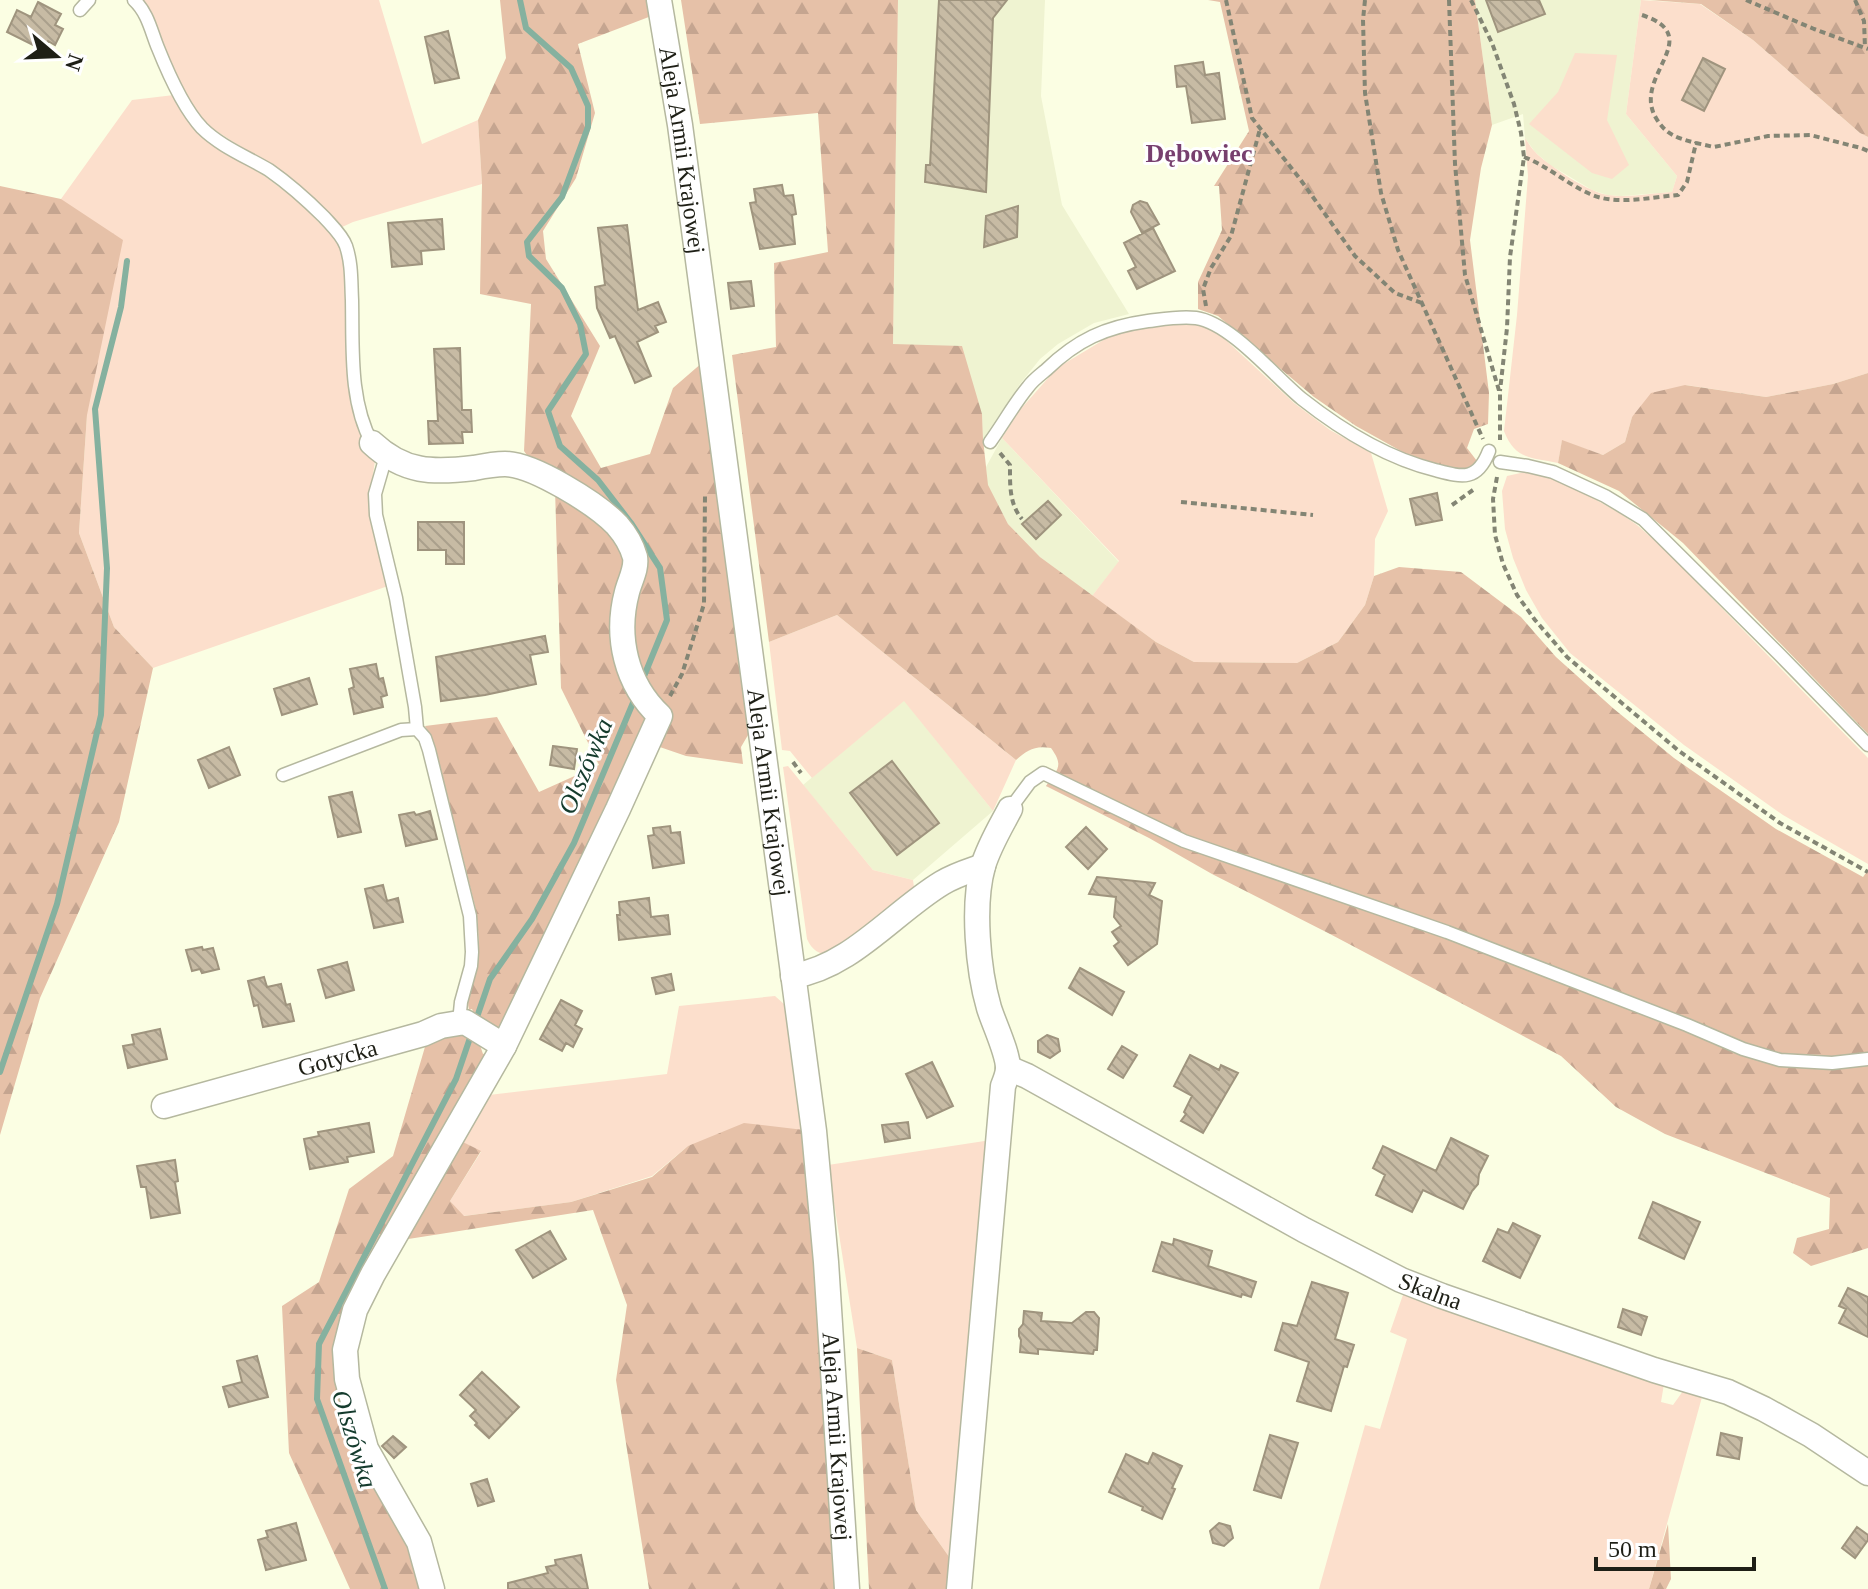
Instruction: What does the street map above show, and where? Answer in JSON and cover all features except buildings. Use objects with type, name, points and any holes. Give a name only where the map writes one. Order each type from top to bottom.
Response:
[{"type":"street","name":"Aleja Armii Krajowej","points":[[659,0],[680,125],[814,1131],[824,1234],[847,1589]]},
{"type":"street","points":[[379,449],[404,464],[424,470],[443,471],[504,464],[520,466],[555,482],[619,527],[635,557],[635,569],[623,608],[621,631],[624,649],[633,683],[653,710],[618,809],[355,1310],[345,1350],[347,1379],[366,1449],[419,1542],[432,1589]]},
{"type":"street","points":[[959,1589],[1003,1086],[1008,1068],[989,1008],[981,967],[978,890],[992,842],[1010,809]]},
{"type":"street","points":[[793,976],[820,969],[840,959],[942,883],[983,866]]},
{"type":"street","points":[[465,1022],[497,1042]]},
{"type":"street","name":"Gotycka","points":[[164,1106],[423,1034],[451,1023],[465,1022]]},
{"type":"street","name":"Skalna","points":[[1008,1068],[1401,1280],[1640,1365],[1728,1392],[1811,1435],[1868,1473]]},
{"type":"lane","points":[[134,0],[144,12],[159,50],[193,116],[203,128],[305,197],[344,241],[351,262],[357,400],[364,427],[379,449],[376,515],[396,598],[417,729],[425,738],[429,750],[470,916],[472,952],[460,1012],[465,1022]]},
{"type":"lane","points":[[990,442],[1029,385],[1065,351],[1098,332],[1125,324],[1196,318],[1217,326],[1239,342],[1301,398],[1338,425],[1391,455],[1425,468],[1467,476],[1485,463],[1489,451]]},
{"type":"lane","points":[[1500,462],[1553,472],[1605,496],[1643,519],[1868,745]]},
{"type":"lane","points":[[283,775],[401,730],[417,729]]},
{"type":"lane","points":[[1010,809],[1030,782],[1043,773],[1184,841],[1447,932],[1743,1049],[1780,1060],[1832,1063],[1868,1059]]},
{"type":"path","points":[[1226,0],[1252,118],[1355,256],[1395,293],[1422,303]]},
{"type":"path","points":[[1365,0],[1365,93],[1381,193],[1398,250],[1489,451]]},
{"type":"path","points":[[1449,0],[1455,164],[1465,275],[1500,394]]},
{"type":"path","points":[[1471,0],[1492,43],[1514,104],[1524,157],[1510,257],[1500,394],[1500,462],[1493,499],[1495,535],[1503,564],[1517,595],[1567,657],[1679,751],[1780,823],[1868,872]]},
{"type":"path","points":[[1746,0],[1867,49],[1864,21],[1855,0]]},
{"type":"path","points":[[1642,15],[1658,20],[1671,39],[1669,50],[1653,81],[1650,98],[1652,112],[1663,129],[1678,138],[1714,147],[1768,136],[1810,135],[1868,151]]},
{"type":"path","points":[[1217,326],[1205,303],[1203,289],[1211,268],[1231,236],[1260,129]]},
{"type":"path","points":[[1524,157],[1540,163],[1590,194],[1620,200],[1678,195],[1687,182],[1696,143]]},
{"type":"path","points":[[990,442],[1010,465],[1009,491],[1022,519]]},
{"type":"path","points":[[653,710],[682,674],[704,604],[706,486]]},
{"type":"path","points":[[1181,502],[1313,515]]},
{"type":"path","points":[[793,762],[801,773]]},
{"type":"shaded area","points":[[141,0],[379,0],[422,144],[478,120],[482,184],[340,228],[274,168],[207,125],[197,113],[164,52]]},
{"type":"shaded area","points":[[898,0],[1045,0],[1041,96],[1062,205],[1129,314],[1094,323],[1058,344],[1040,359],[983,439],[982,414],[893,345]]},
{"type":"shaded area","points":[[1475,0],[1641,0],[1626,114],[1677,176],[1672,192],[1621,196],[1592,190],[1550,165],[1535,152],[1525,138],[1523,114],[1492,125]]},
{"type":"shaded area","points":[[1641,0],[1700,4],[1753,40],[1868,137],[1868,373],[1833,384],[1766,397],[1686,385],[1632,417],[1625,442],[1603,455],[1562,441],[1558,463],[1532,458],[1513,447],[1504,431],[1528,176],[1525,138],[1551,166],[1600,193],[1624,196],[1672,192],[1677,176],[1626,114]]},
{"type":"shaded area","points":[[1575,53],[1617,55],[1607,120],[1629,165],[1612,179],[1592,173],[1529,124],[1558,92]]},
{"type":"shaded area","points":[[174,95],[209,142],[266,177],[299,202],[338,242],[344,262],[347,356],[352,400],[358,430],[375,461],[370,494],[388,586],[153,668],[114,627],[79,533],[87,415],[61,199],[132,100]]},
{"type":"shaded area","points":[[1191,322],[1204,324],[1216,331],[1294,403],[1330,430],[1371,453],[1388,511],[1375,539],[1374,576],[1365,605],[1338,642],[1297,663],[1194,662],[1156,642],[1092,596],[1119,561],[1002,438],[1019,411],[1057,368],[1110,336]]},
{"type":"shaded area","points":[[1002,438],[1119,562],[1092,596],[1040,557],[1008,524],[987,485],[986,467]]},
{"type":"shaded area","points":[[1529,471],[1561,480],[1637,525],[1868,758],[1868,864],[1783,815],[1684,745],[1570,653],[1542,618],[1526,590],[1505,529],[1502,491],[1507,476]]},
{"type":"shaded area","points":[[837,615],[1016,760],[993,811],[904,701],[812,778],[790,751],[782,750],[769,642]]},
{"type":"shaded area","points":[[904,700],[993,811],[913,880],[873,870],[803,785]]},
{"type":"shaded area","points":[[788,766],[873,870],[913,880],[915,894],[835,954],[818,952],[807,939],[783,767]]},
{"type":"shaded area","points":[[775,996],[785,1005],[804,1130],[688,1146],[652,1176],[571,1202],[463,1216],[450,1201],[481,1152],[459,1140],[489,1095],[667,1074],[679,1006]]},
{"type":"shaded area","points":[[991,1140],[952,1561],[916,1510],[892,1360],[857,1348],[828,1165]]},
{"type":"shaded area","points":[[1404,1292],[1664,1384],[1661,1402],[1673,1405],[1683,1391],[1702,1397],[1649,1589],[1319,1589],[1365,1425],[1380,1429],[1407,1339],[1390,1332]]},
{"type":"green space","points":[[500,0],[651,0],[654,15],[578,44],[595,113],[576,178],[543,231],[546,259],[600,346],[571,416],[601,468],[650,454],[673,388],[703,362],[751,730],[741,747],[743,764],[686,756],[651,744],[666,715],[628,649],[639,557],[535,467],[524,451],[531,304],[480,294],[482,184],[478,120],[506,58]]},
{"type":"green space","points":[[681,0],[898,0],[893,344],[962,346],[982,414],[988,485],[1008,524],[1040,557],[1156,642],[1194,662],[1297,663],[1338,642],[1365,605],[1374,576],[1399,567],[1461,572],[1521,617],[1556,657],[1674,758],[1776,829],[1863,877],[1868,870],[1868,1248],[1811,1266],[1793,1253],[1797,1238],[1829,1229],[1830,1198],[1665,1134],[1616,1107],[1561,1056],[1046,786],[1058,767],[1051,748],[1032,749],[1016,760],[837,615],[769,642],[732,355],[776,347],[774,263],[828,252],[818,113],[700,124]]},
{"type":"green space","points":[[1208,0],[1475,0],[1492,125],[1481,168],[1470,240],[1489,393],[1488,424],[1474,429],[1467,448],[1477,461],[1470,471],[1428,464],[1356,426],[1314,397],[1218,316],[1198,309],[1198,282],[1222,230],[1219,186],[1214,186],[1249,131],[1220,2]]},
{"type":"green space","points":[[1650,0],[1868,0],[1868,137],[1753,40],[1701,4]]},
{"type":"green space","points":[[0,186],[61,199],[123,240],[87,415],[79,533],[114,627],[153,668],[119,822],[40,998],[0,1135]]},
{"type":"green space","points":[[1868,373],[1868,734],[1683,543],[1619,491],[1558,463],[1562,440],[1603,455],[1625,442],[1632,417],[1651,393],[1685,385],[1766,397],[1833,384]]},
{"type":"green space","points":[[555,489],[601,517],[625,547],[618,606],[653,717],[504,1024],[494,1029],[494,1025],[480,1020],[472,1009],[469,1010],[469,991],[478,952],[476,913],[436,751],[425,726],[497,717],[539,792],[599,765],[561,688]]},
{"type":"green space","points":[[467,1036],[480,1045],[483,1054],[487,1053],[338,1349],[413,1545],[425,1589],[350,1589],[289,1453],[282,1306],[319,1282],[349,1189],[393,1156],[427,1040]]},
{"type":"green space","points":[[744,1123],[804,1130],[815,1233],[839,1589],[649,1589],[616,1380],[627,1305],[593,1210],[402,1240],[459,1140],[481,1151],[450,1201],[464,1216],[571,1202],[652,1177],[688,1146]]},
{"type":"green space","points":[[857,1348],[892,1360],[916,1510],[952,1561],[950,1589],[869,1589]]},
{"type":"green space","points":[[1668,1524],[1671,1579],[1666,1589],[1649,1589]]},
{"type":"waterway","name":"Olszówka","points":[[520,0],[526,28],[571,68],[588,106],[588,127],[562,197],[527,242],[529,256],[562,288],[580,324],[586,354],[548,411],[560,446],[598,480],[660,568],[667,620],[642,681]]},
{"type":"waterway","points":[[0,1072],[57,904],[101,715],[107,568],[95,409],[121,307],[127,261]]},
{"type":"waterway","name":"Olszówka","points":[[476,1020],[490,979],[532,919],[574,843],[635,698]]},
{"type":"waterway","name":"Olszówka","points":[[385,1589],[317,1399],[319,1344],[456,1079],[471,1035]]},
{"type":"district","name":"Dębowiec","points":[[1199,153]]}]
